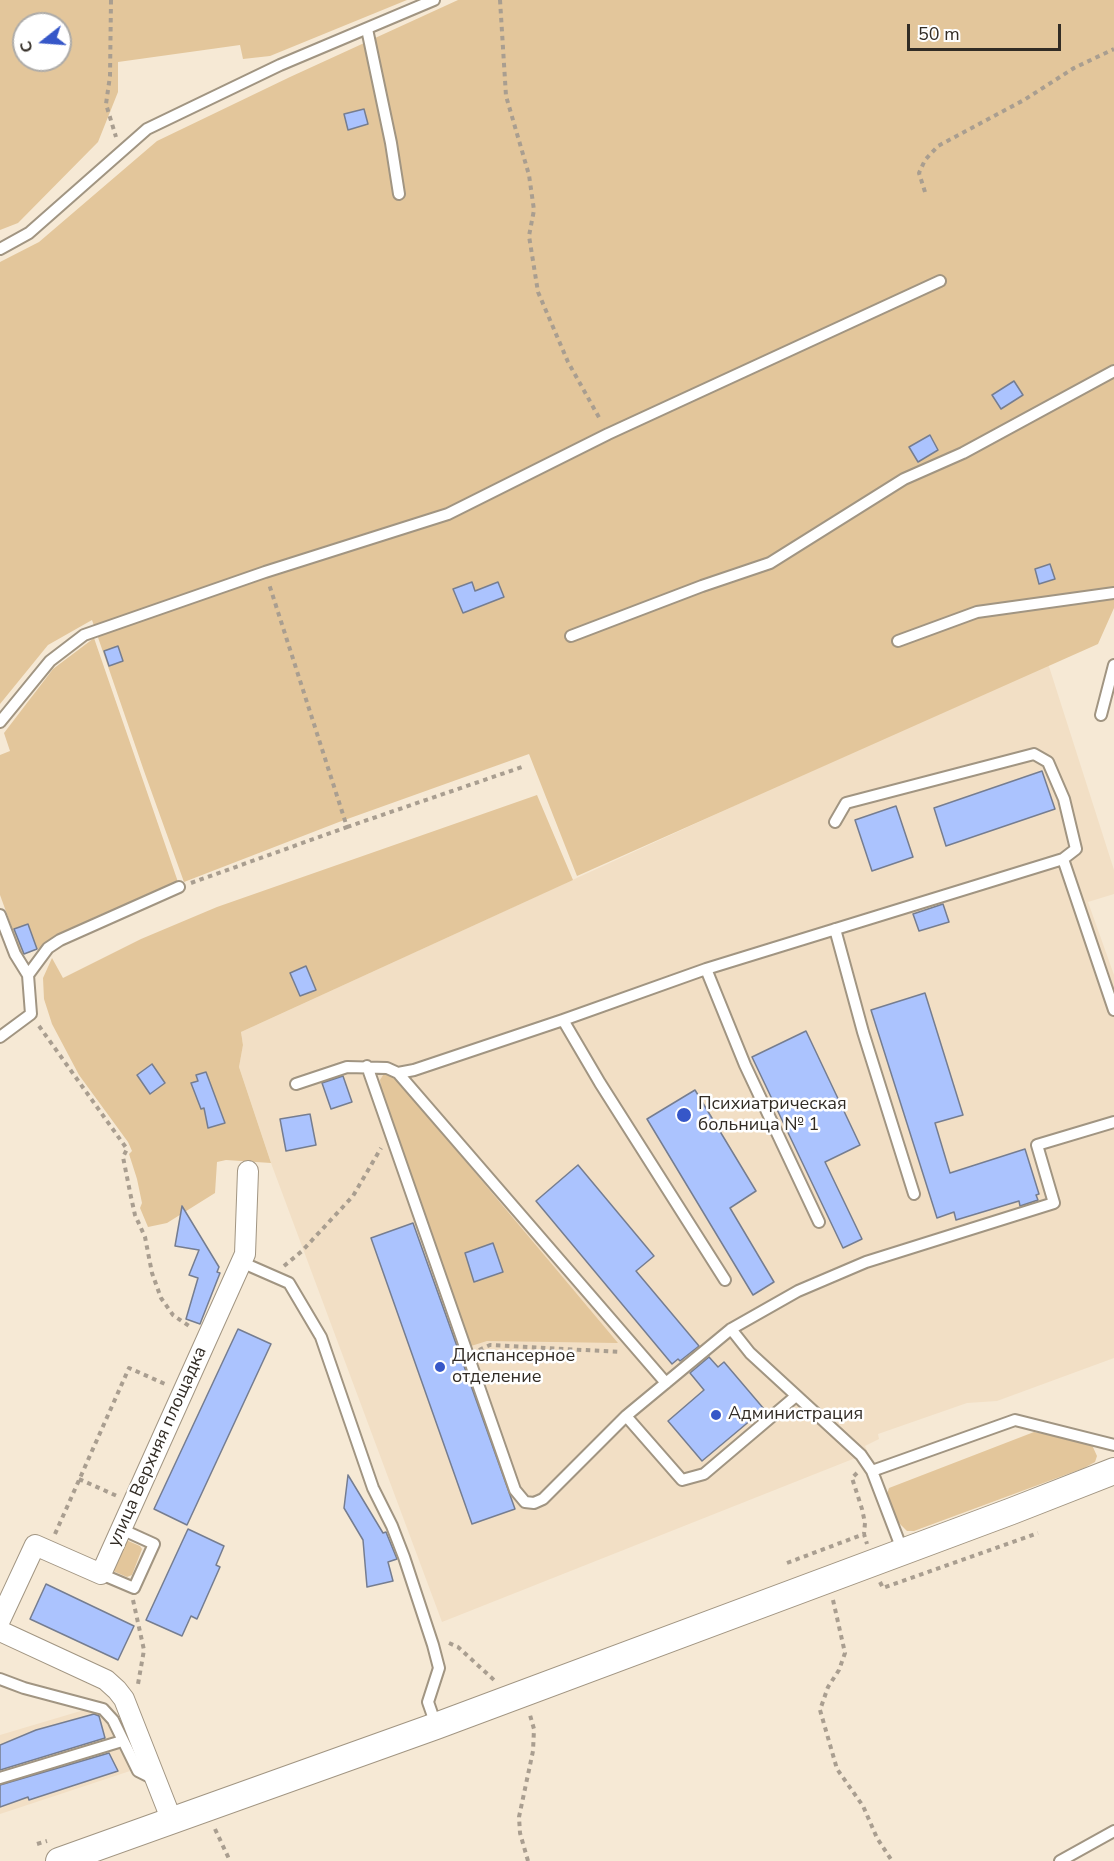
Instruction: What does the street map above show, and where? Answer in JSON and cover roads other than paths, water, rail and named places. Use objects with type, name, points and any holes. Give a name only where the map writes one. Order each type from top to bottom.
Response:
[{"type":"street","name":"улица Верхняя площадка","points":[[101,1574],[245,1254],[248,1171]]},
{"type":"street","points":[[58,1861],[436,1726],[1114,1471]]},
{"type":"street","points":[[0,1620],[35,1545],[101,1574]]},
{"type":"street","points":[[0,1631],[106,1680],[117,1690],[124,1699],[172,1821]]},
{"type":"lane","points":[[0,249],[29,233],[147,129],[280,65],[434,0]]},
{"type":"lane","points":[[367,29],[391,143],[399,194]]},
{"type":"lane","points":[[0,722],[50,661],[84,635],[266,572],[447,514],[608,434],[940,281]]},
{"type":"lane","points":[[571,636],[702,586],[770,563],[904,479],[963,453],[1114,371]]},
{"type":"lane","points":[[898,641],[976,612],[1114,593]]},
{"type":"lane","points":[[1101,715],[1114,665]]},
{"type":"lane","points":[[398,1073],[414,1071],[706,969],[1063,859],[1076,849],[1064,799],[1048,762],[1034,754],[846,803],[835,822]]},
{"type":"lane","points":[[1063,859],[1114,1010]]},
{"type":"lane","points":[[28,975],[48,948],[60,940],[179,887]]},
{"type":"lane","points":[[0,915],[15,954],[28,975],[31,1014],[0,1037]]},
{"type":"lane","points":[[835,929],[863,1032],[914,1194]]},
{"type":"lane","points":[[706,969],[745,1065],[819,1222]]},
{"type":"lane","points":[[563,1020],[725,1280]]},
{"type":"lane","points":[[367,1066],[515,1490],[525,1502],[534,1503],[543,1499],[626,1416],[731,1329],[798,1291],[866,1262],[1054,1203],[1037,1145],[1114,1122]]},
{"type":"lane","points":[[296,1084],[347,1067],[387,1068],[398,1073],[666,1383]]},
{"type":"lane","points":[[241,1262],[289,1283],[321,1337],[374,1488],[404,1557],[430,1635],[439,1668],[428,1702],[436,1726]]},
{"type":"lane","points":[[731,1329],[750,1353],[861,1455],[869,1468],[903,1552]]},
{"type":"lane","points":[[626,1416],[682,1480],[704,1474],[796,1396]]},
{"type":"lane","points":[[869,1468],[1015,1420],[1114,1445]]},
{"type":"lane","points":[[101,1574],[134,1588],[154,1544],[121,1529]]},
{"type":"lane","points":[[0,1679],[24,1688],[103,1709],[112,1720],[138,1771],[156,1780]]},
{"type":"lane","points":[[0,1778],[122,1741]]},
{"type":"lane","points":[[1060,1861],[1114,1831]]},
{"type":"place","name":"Психиатрическая больница № 1","points":[[684,1115]]},
{"type":"place","name":"Диспансерное отделение","points":[[440,1367]]},
{"type":"place","name":"Администрация","points":[[716,1415]]}]
